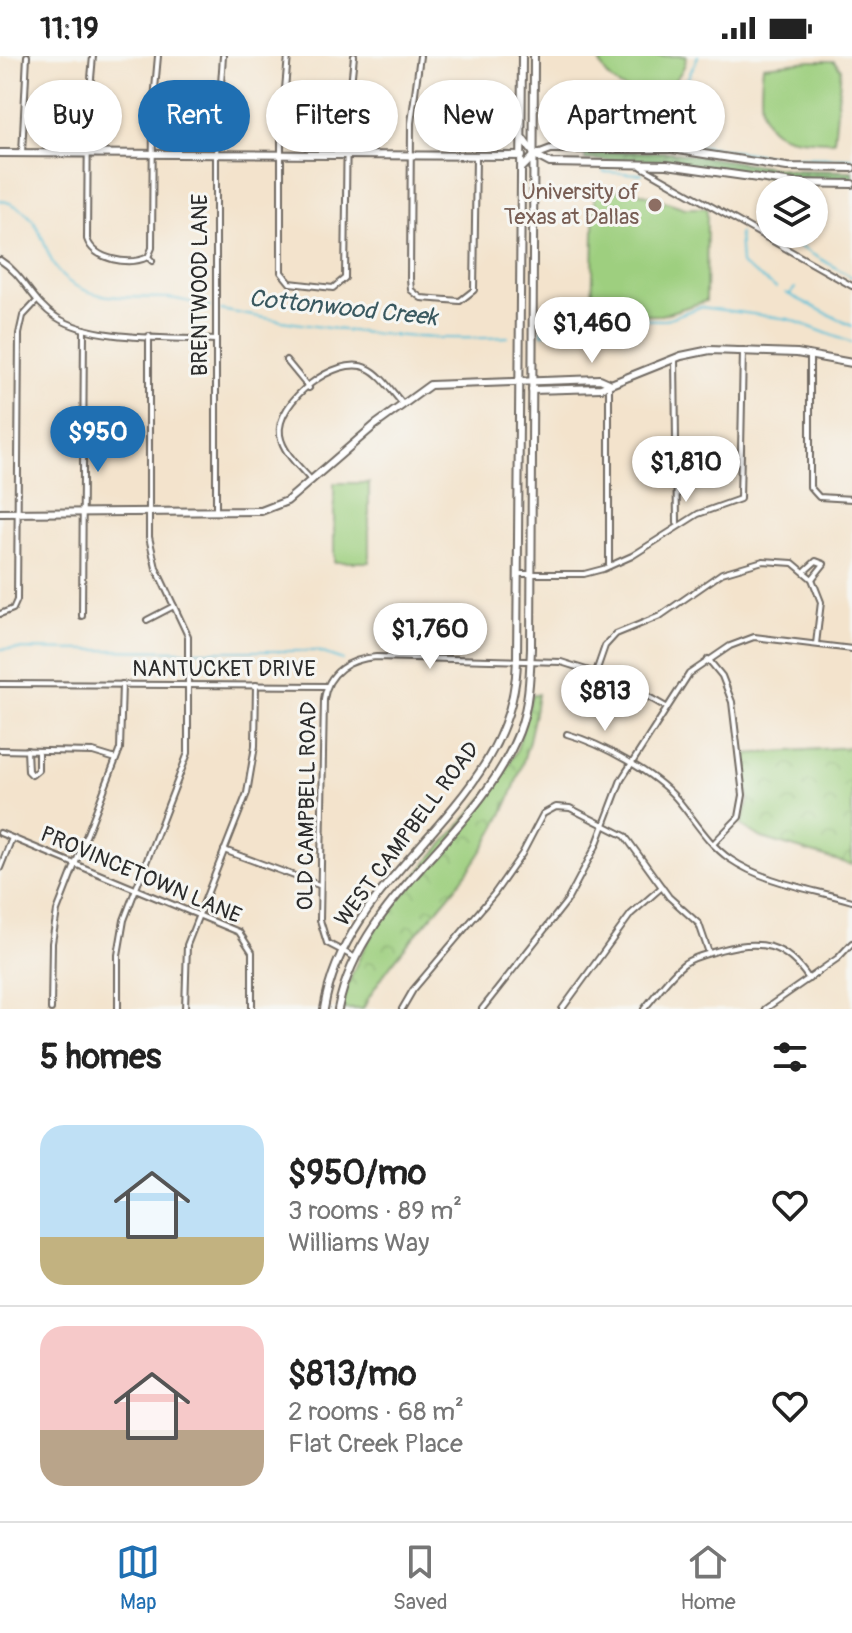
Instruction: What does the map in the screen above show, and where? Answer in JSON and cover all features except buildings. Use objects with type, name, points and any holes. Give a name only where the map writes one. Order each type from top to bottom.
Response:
[{"type":"main road","name":"WEST CAMPBELL ROAD","points":[[522,56],[522,80]]},
{"type":"main road","name":"WEST CAMPBELL ROAD","points":[[338,1009],[344,979],[354,957],[382,913],[489,787],[508,756],[523,720],[531,660],[534,56]]},
{"type":"main road","points":[[522,137],[535,155],[550,163],[696,168],[793,183],[852,184]]},
{"type":"main road","points":[[0,153],[522,156],[535,140],[538,142]]},
{"type":"main road","name":"WEST CAMPBELL ROAD","points":[[324,1009],[342,952],[366,911],[470,786],[495,749],[513,706],[517,659],[522,152]]},
{"type":"main road","points":[[543,152],[524,165],[535,172],[550,163]]},
{"type":"main road","points":[[690,152],[775,166],[852,168]]},
{"type":"main road","points":[[520,383],[533,390],[589,390],[700,351],[743,350],[810,355],[852,363]]},
{"type":"main road","points":[[0,513],[216,513],[270,509],[287,501],[402,403],[439,383],[600,379],[609,383]]},
{"type":"main road","points":[[518,458],[532,458]]},
{"type":"main road","points":[[495,749],[508,756]]},
{"type":"main road","points":[[414,853],[424,863]]},
{"type":"street","points":[[22,153],[27,56]]},
{"type":"street","points":[[93,56],[86,233],[90,248],[103,257],[139,260],[150,259],[152,248],[152,154],[158,56]]},
{"type":"street","name":"BRENTWOOD LANE","points":[[216,513],[216,154],[223,56]]},
{"type":"street","points":[[288,56],[281,155],[281,272],[290,283],[333,288],[345,278],[346,155],[354,56]]},
{"type":"street","points":[[420,56],[413,101],[411,155],[410,286],[416,295],[460,301],[474,290],[476,156]]},
{"type":"street","points":[[635,164],[852,286]]},
{"type":"street","points":[[0,260],[17,273],[36,302],[57,318],[84,329],[216,340]]},
{"type":"street","points":[[0,614],[13,609],[17,600],[19,334],[23,316],[36,302]]},
{"type":"street","points":[[82,616],[84,329]]},
{"type":"street","points":[[118,1009],[119,944],[136,888],[187,759],[188,636],[153,557],[149,513],[149,336]]},
{"type":"street","points":[[517,574],[584,574],[609,566],[637,553],[678,524],[703,511],[739,500],[742,495],[743,350]]},
{"type":"street","points":[[810,355],[810,487],[819,497],[852,499]]},
{"type":"street","points":[[675,358],[678,524]]},
{"type":"street","points":[[286,360],[309,388]]},
{"type":"street","points":[[311,480],[287,452],[280,429],[287,409],[309,388],[339,365],[358,365],[370,369],[402,403]]},
{"type":"street","points":[[609,383],[609,566]]},
{"type":"street","points":[[596,672],[605,646],[616,634],[660,616],[722,573],[763,561],[783,561],[806,571],[812,579],[821,602],[816,645]]},
{"type":"street","points":[[806,571],[816,561],[824,564],[812,579]]},
{"type":"street","points":[[147,620],[174,606]]},
{"type":"street","points":[[482,1009],[567,901],[605,825],[630,765],[680,684],[708,659],[754,637],[852,649]]},
{"type":"street","name":"NANTUCKET DRIVE","points":[[0,684],[327,686],[347,664],[369,657],[517,659],[561,662],[596,672],[621,681],[666,707]]},
{"type":"street","points":[[708,659],[722,676],[732,702],[743,795],[739,817],[713,844]]},
{"type":"street","points":[[51,1009],[52,943],[59,903],[121,744],[122,684]]},
{"type":"street","points":[[185,1009],[187,945],[250,779],[256,685]]},
{"type":"street","name":"OLD CAMPBELL ROAD","points":[[327,686],[323,713],[322,933],[327,943],[342,952]]},
{"type":"street","points":[[567,734],[599,746],[672,794],[713,844],[758,874],[852,901]]},
{"type":"street","points":[[0,750],[93,752],[116,759]]},
{"type":"street","points":[[27,750],[28,771],[32,775],[38,770],[38,751]]},
{"type":"street","points":[[402,1009],[413,990],[502,884],[543,814],[552,808],[565,807],[605,825],[631,842],[662,887],[699,924],[709,953]]},
{"type":"street","name":"PROVINCETOWN LANE","points":[[0,833],[239,932],[249,943],[252,1009]]},
{"type":"street","points":[[0,868],[12,838]]},
{"type":"street","points":[[224,850],[321,885]]},
{"type":"street","points":[[562,1009],[631,914],[662,887]]},
{"type":"street","points":[[765,1009],[809,979],[852,943]]},
{"type":"street","points":[[644,1009],[681,967],[709,953],[743,944],[770,944],[791,956],[809,979]]},
{"type":"street","points":[[342,952],[354,957]]},
{"type":"green space","points":[[598,56],[687,56],[674,80],[613,80],[605,72]]},
{"type":"green space","points":[[834,61],[841,69],[834,141],[781,134],[765,119],[761,88],[763,66]]},
{"type":"green space","points":[[585,152],[670,152],[794,170],[852,171],[852,181],[828,181],[828,176],[760,176],[669,162],[585,160]]},
{"type":"green space","points":[[595,189],[635,191],[685,208],[707,208],[706,301],[661,315],[592,316]]},
{"type":"green space","points":[[334,483],[369,483],[369,562],[334,562]]},
{"type":"green space","points":[[532,694],[538,694],[518,776],[482,851],[391,965],[363,1009],[342,1009],[351,976],[385,914],[502,776],[517,749]]},
{"type":"green space","points":[[852,747],[852,865],[762,838],[741,825],[749,800],[743,754]]},
{"type":"waterway","points":[[686,80],[698,56]]},
{"type":"waterway","points":[[725,149],[775,157],[852,158]]},
{"type":"waterway","points":[[603,172],[642,174]]},
{"type":"waterway","name":"Cottonwood Creek","points":[[0,200],[17,206],[29,216],[61,275],[83,290],[107,296],[173,299],[210,307]]},
{"type":"waterway","points":[[739,233],[741,264],[776,288]]},
{"type":"waterway","points":[[801,248],[852,277]]},
{"type":"waterway","points":[[789,295],[795,288]]},
{"type":"waterway","points":[[786,293],[852,326]]},
{"type":"waterway","name":"Cottonwood Creek","points":[[542,323],[542,334],[607,319],[664,320],[700,307],[789,319],[852,343]]},
{"type":"waterway","name":"Cottonwood Creek","points":[[221,310],[292,323],[400,336],[508,337]]},
{"type":"waterway","points":[[0,649],[185,651]]},
{"type":"waterway","points":[[192,651],[317,651],[343,660]]},
{"type":"place","name":"University of Texas at Dallas","points":[[655,205]]}]
